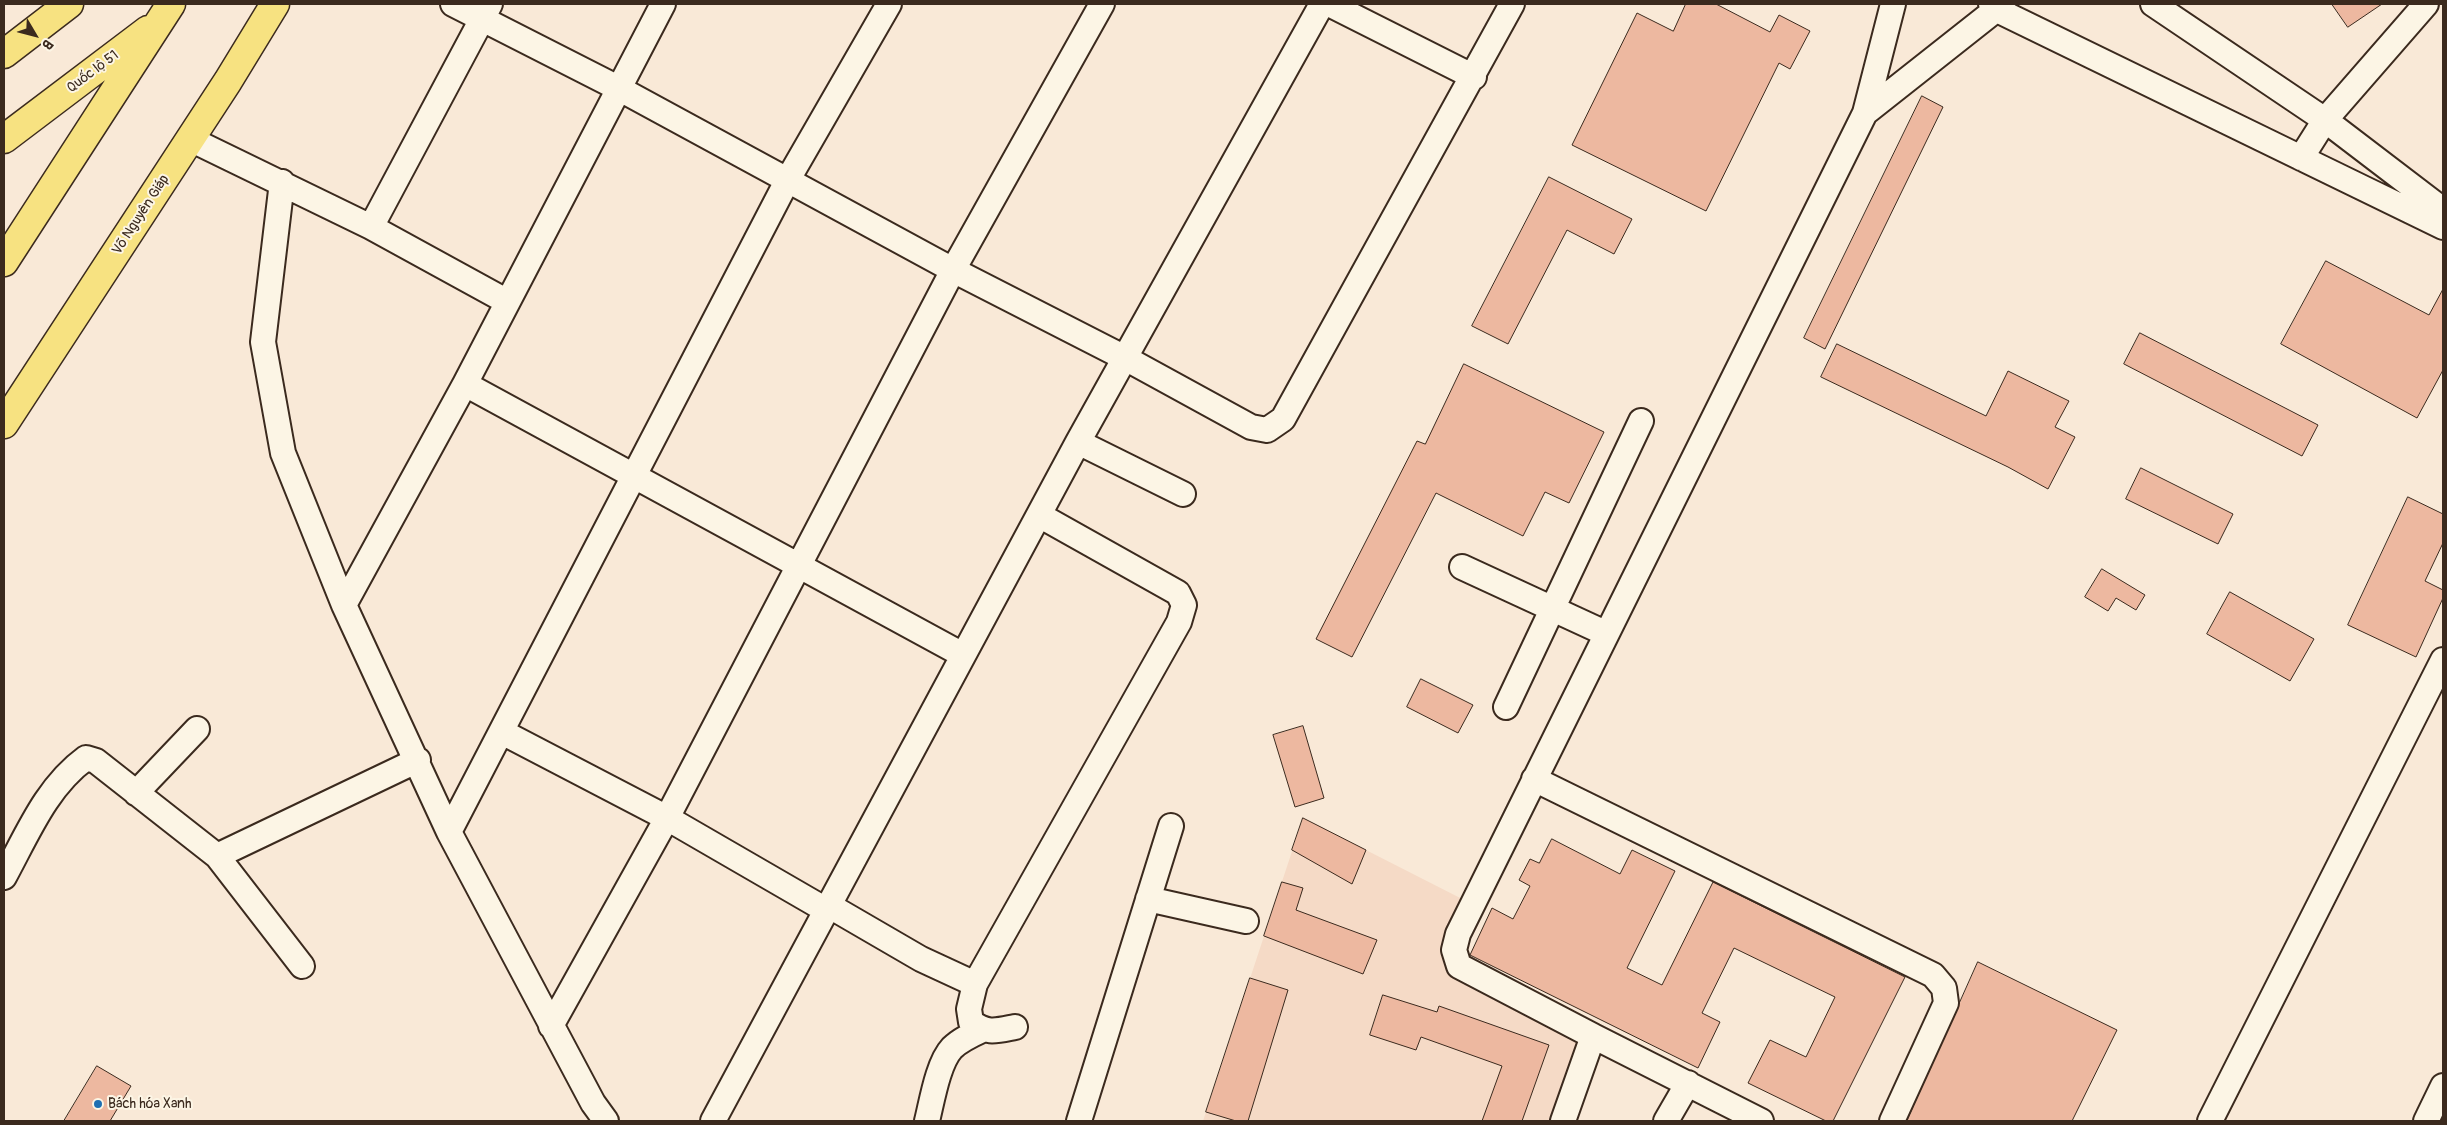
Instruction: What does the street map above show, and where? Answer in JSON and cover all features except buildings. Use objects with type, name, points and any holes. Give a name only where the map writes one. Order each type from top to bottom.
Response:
[{"type":"highway","points":[[4,54],[69,4]]},
{"type":"highway","name":"Võ Nguyên Giáp","points":[[4,424],[190,139],[274,4]]},
{"type":"highway","points":[[4,262],[172,9]]},
{"type":"highway","name":"Quốc lộ 51","points":[[4,139],[172,9]]},
{"type":"street","points":[[453,4],[486,11],[618,88],[787,181],[953,270],[1125,358],[1251,428],[1267,430],[1284,419],[1474,77],[1512,4]]},
{"type":"street","points":[[344,605],[465,384],[506,301],[663,4]]},
{"type":"street","points":[[449,832],[787,181],[889,4]]},
{"type":"street","points":[[551,1026],[667,818],[953,270],[1102,4]]},
{"type":"street","points":[[713,1121],[1078,442],[1322,4]]},
{"type":"street","points":[[1329,4],[1474,77]]},
{"type":"street","points":[[1761,1121],[1459,966],[1454,950],[1458,934],[1605,633],[1865,112],[1893,4]]},
{"type":"street","points":[[2154,4],[2325,120],[2443,210]]},
{"type":"street","points":[[1865,112],[1997,6],[2443,227]]},
{"type":"street","points":[[2301,158],[2325,120],[2414,8]]},
{"type":"street","points":[[371,227],[486,11]]},
{"type":"street","points":[[190,139],[282,182],[371,227],[506,301]]},
{"type":"street","points":[[282,182],[263,342],[283,453],[344,605],[418,760],[449,832],[551,1026],[593,1103],[606,1121]]},
{"type":"street","points":[[465,384],[798,564],[963,656]]},
{"type":"street","points":[[1506,707],[1642,420]]},
{"type":"street","points":[[1078,442],[1183,494]]},
{"type":"street","points":[[1015,1027],[993,1032],[982,1030],[971,1022],[970,1009],[975,984],[1179,622],[1184,605],[1178,593],[1039,516]]},
{"type":"street","points":[[1462,567],[1605,633]]},
{"type":"street","points":[[2210,1121],[2443,660]]},
{"type":"street","points":[[136,793],[197,730]]},
{"type":"street","points":[[502,732],[667,818],[921,959],[975,984]]},
{"type":"street","points":[[4,877],[42,806],[71,771],[86,758],[96,761],[217,856],[302,966]]},
{"type":"street","points":[[217,856],[418,760]]},
{"type":"street","points":[[1534,779],[1933,975],[1944,988],[1946,1003],[1892,1121]]},
{"type":"street","points":[[1079,1121],[1171,826]]},
{"type":"street","points":[[1148,900],[1246,921]]},
{"type":"street","points":[[927,1121],[944,1063],[952,1048],[967,1037],[982,1030]]},
{"type":"street","points":[[1563,1121],[1593,1036]]},
{"type":"street","points":[[1666,1121],[1688,1083]]},
{"type":"street","points":[[2426,1121],[2443,1086]]},
{"type":"shaded area","points":[[1303,818],[1472,904],[1454,950],[1593,1036],[1563,1121],[1203,1121]]},
{"type":"place","name":"Bách hóa Xanh","points":[[98,1104]]}]
